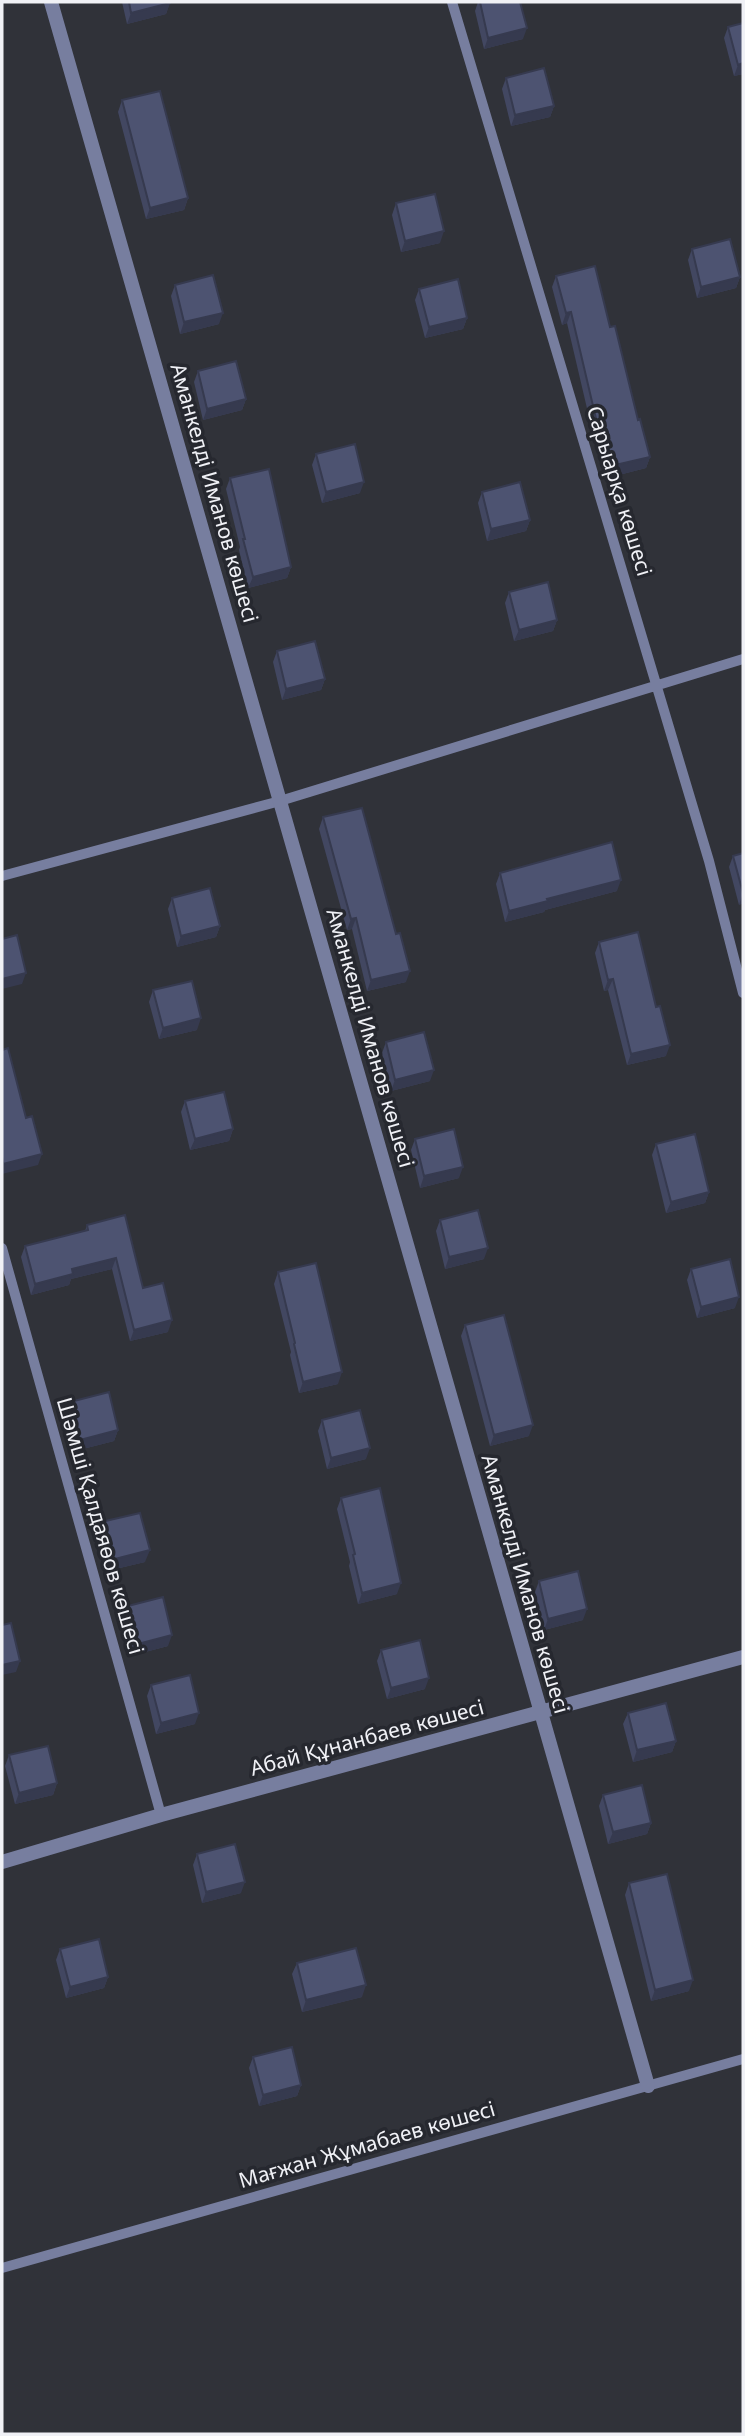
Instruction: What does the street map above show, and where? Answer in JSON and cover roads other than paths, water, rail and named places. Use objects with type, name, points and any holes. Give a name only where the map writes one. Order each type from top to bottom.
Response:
[{"type":"street","name":"Аманкелді Иманов көшесі","points":[[51,2],[648,2086]]},
{"type":"street","name":"Абай Құнанбаев көшесі","points":[[2,1862],[161,1815],[743,1657]]},
{"type":"lane","name":"Сарыарқа көшесі","points":[[452,2],[709,861],[743,993]]},
{"type":"lane","points":[[2,876],[280,802],[743,659]]},
{"type":"lane","name":"Шәмші Қалдаяөов көшесі","points":[[2,1248],[161,1815]]},
{"type":"lane","name":"Мағжан Жұмабаев көшесі","points":[[2,2268],[743,2059]]}]
